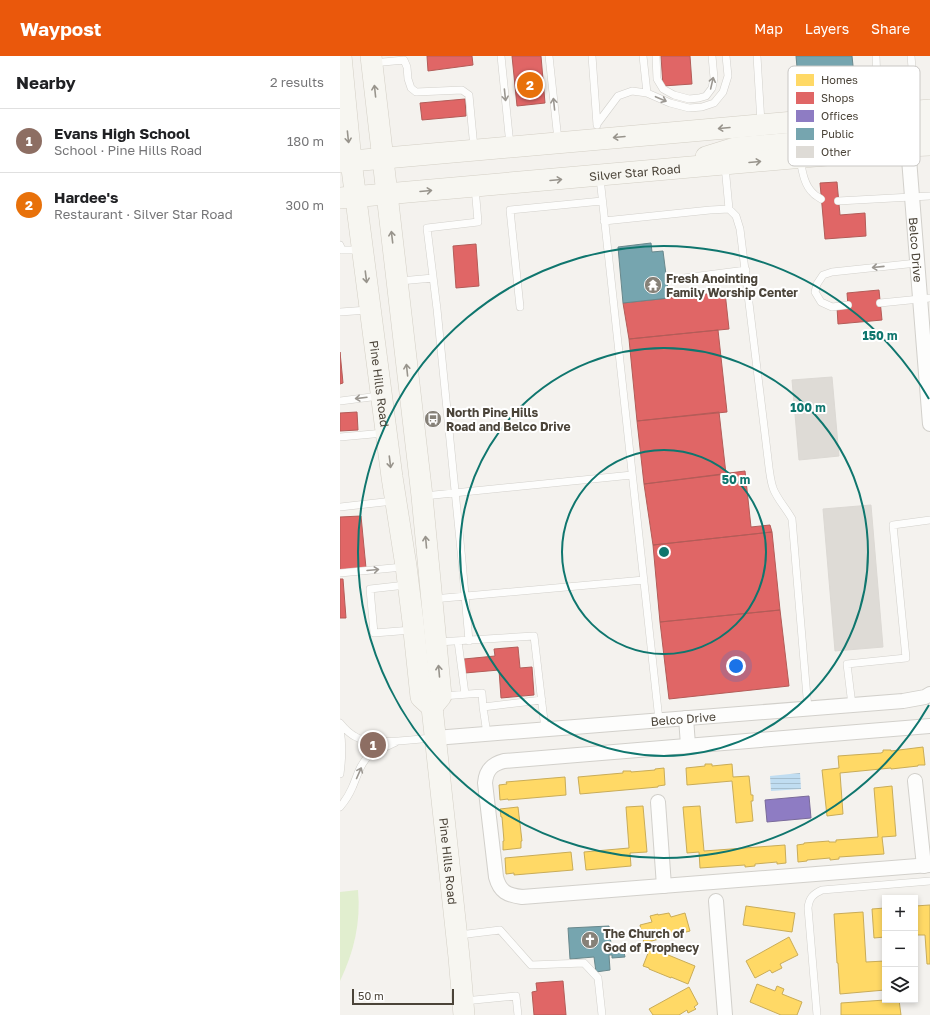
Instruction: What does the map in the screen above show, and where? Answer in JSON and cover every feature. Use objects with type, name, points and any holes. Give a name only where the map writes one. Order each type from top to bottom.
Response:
[{"type":"main road","name":"Pine Hills Road","points":[[341,56],[348,198],[362,249],[392,477],[407,576],[421,697],[436,701]]},
{"type":"main road","name":"Pine Hills Road","points":[[372,60],[422,496],[437,642],[435,738],[463,1008]]},
{"type":"main road","points":[[920,111],[930,110]]},
{"type":"main road","points":[[345,161],[558,143],[597,131],[761,125],[788,123]]},
{"type":"main road","points":[[920,132],[930,127]]},
{"type":"main road","points":[[657,170],[735,148],[788,143]]},
{"type":"main road","name":"Silver Star Road","points":[[920,145],[930,145]]},
{"type":"main road","name":"Silver Star Road","points":[[348,198],[788,159]]},
{"type":"street","name":"Belco Drive","points":[[910,166],[917,263],[925,298],[930,424]]},
{"type":"street","name":"Belco Drive","points":[[435,738],[915,700],[930,694]]},
{"type":"street","points":[[686,718],[688,746]]},
{"type":"street","points":[[915,781],[927,865],[522,897],[508,894],[501,890],[496,877],[485,783],[488,771],[492,766],[504,761],[930,726]]},
{"type":"street","points":[[658,802],[664,886]]},
{"type":"street","points":[[716,901],[725,1015]]},
{"type":"lane","points":[[501,56],[510,147]]},
{"type":"lane","points":[[549,56],[558,143]]},
{"type":"lane","points":[[592,56],[597,131]]},
{"type":"lane","points":[[643,56],[647,93]]},
{"type":"lane","points":[[656,56],[657,79],[663,89],[674,95],[689,99],[706,96],[712,88],[714,78],[712,56]]},
{"type":"lane","points":[[597,131],[618,96],[632,91],[647,93],[670,103],[689,108],[702,107],[714,103],[724,92],[728,76],[726,56]]},
{"type":"lane","points":[[757,56],[761,125]]},
{"type":"lane","points":[[876,56],[876,66]]},
{"type":"lane","points":[[911,56],[912,66]]},
{"type":"lane","points":[[372,60],[404,60],[407,67],[408,79],[411,88],[416,92],[462,90],[469,95],[474,150]]},
{"type":"lane","points":[[725,164],[729,209],[736,216],[740,229],[746,270],[772,487],[792,518],[808,709]]},
{"type":"lane","points":[[801,166],[807,185],[813,193],[822,199]]},
{"type":"lane","points":[[599,176],[659,720]]},
{"type":"lane","points":[[469,641],[437,309],[427,228],[478,222],[475,187]]},
{"type":"lane","points":[[838,200],[912,198],[930,196]]},
{"type":"lane","points":[[520,307],[510,210],[602,200]]},
{"type":"lane","points":[[604,221],[729,209]]},
{"type":"lane","points":[[340,245],[342,250],[362,249]]},
{"type":"lane","points":[[848,305],[832,307],[821,302],[815,292],[816,284],[823,276],[832,272],[917,263]]},
{"type":"lane","points":[[684,278],[746,270]]},
{"type":"lane","points":[[397,281],[433,278]]},
{"type":"lane","points":[[880,303],[925,298]]},
{"type":"lane","points":[[340,312],[370,310]]},
{"type":"lane","points":[[340,401],[382,395]]},
{"type":"lane","points":[[340,437],[386,433]]},
{"type":"lane","points":[[422,496],[632,475]]},
{"type":"lane","points":[[340,506],[396,501]]},
{"type":"lane","points":[[852,705],[847,664],[906,658],[893,525],[930,520]]},
{"type":"lane","points":[[340,573],[407,576]]},
{"type":"lane","points":[[407,576],[370,589],[374,632],[414,630]]},
{"type":"lane","points":[[432,599],[644,580]]},
{"type":"lane","points":[[437,642],[534,636],[545,729]]},
{"type":"lane","points":[[458,641],[465,694]]},
{"type":"lane","points":[[436,701],[465,694],[482,693],[487,734]]},
{"type":"lane","points":[[483,707],[542,700]]},
{"type":"lane","points":[[340,723],[357,738],[373,742],[435,738]]},
{"type":"lane","points":[[340,730],[342,738],[342,753],[340,774]]},
{"type":"lane","points":[[340,807],[352,788],[365,760],[372,754],[398,741]]},
{"type":"lane","points":[[817,1015],[808,908],[808,903],[811,897],[816,892],[822,890],[930,881]]},
{"type":"lane","points":[[456,935],[500,930],[531,965],[584,963],[598,978],[602,1015]]},
{"type":"lane","points":[[463,1008],[516,996],[518,1015]]},
{"type":"green space","points":[[358,890],[358,914],[353,948],[340,981],[340,892]]},
{"type":"water","points":[[800,773],[801,789],[771,791],[770,776]]},
{"type":"building: Homes","points":[[923,747],[925,765],[840,773],[843,814],[827,816],[822,770],[839,768],[838,756],[881,753],[883,750],[891,751]]},
{"type":"building: Homes","points":[[705,764],[712,764],[712,766],[732,764],[733,777],[749,776],[751,795],[753,795],[753,801],[751,801],[753,821],[736,823],[732,781],[687,785],[686,768],[705,766]]},
{"type":"building: Homes","points":[[664,768],[665,785],[658,787],[580,794],[578,777],[623,773],[623,771],[631,772]]},
{"type":"building: Homes","points":[[565,777],[566,795],[500,800],[499,785],[507,784],[506,782]]},
{"type":"building: Homes","points":[[892,786],[896,836],[882,837],[884,854],[798,862],[797,845],[804,843],[829,841],[836,842],[836,840],[878,837],[874,788]]},
{"type":"building: Homes","points":[[643,806],[647,852],[630,853],[631,866],[586,870],[584,852],[629,848],[626,807]]},
{"type":"building: Homes","points":[[700,806],[704,851],[785,845],[786,863],[777,864],[777,862],[755,864],[755,866],[745,867],[745,865],[700,868],[699,852],[687,853],[683,807]]},
{"type":"building: Homes","points":[[518,807],[522,841],[521,848],[503,850],[504,841],[500,809]]},
{"type":"building: Homes","points":[[571,852],[573,870],[514,875],[514,873],[506,874],[505,858]]},
{"type":"building: Homes","points":[[930,905],[930,964],[927,964],[925,935],[918,935],[918,906]]},
{"type":"building: Homes","points":[[746,906],[795,913],[792,932],[743,925]]},
{"type":"building: Homes","points":[[882,908],[882,937],[874,938],[872,909]]},
{"type":"building: Homes","points":[[863,912],[866,962],[882,961],[882,990],[840,994],[834,914]]},
{"type":"building: Homes","points":[[669,913],[671,917],[685,913],[690,931],[644,943],[640,925],[652,922],[650,916]]},
{"type":"building: Homes","points":[[789,937],[798,955],[780,964],[782,968],[772,973],[770,970],[755,978],[746,961]]},
{"type":"building: Homes","points":[[656,947],[662,950],[661,952],[695,966],[688,984],[643,966],[650,948],[655,949]]},
{"type":"building: Homes","points":[[757,984],[775,991],[777,986],[784,989],[782,994],[802,1002],[797,1015],[781,1015],[750,1002]]},
{"type":"building: Homes","points":[[689,987],[698,1004],[694,1007],[696,1009],[688,1013],[687,1010],[679,1015],[653,1015],[649,1009]]},
{"type":"building: Homes","points":[[882,1000],[882,1003],[899,1003],[901,1015],[841,1015],[841,1003]]},
{"type":"building: Shops","points":[[427,56],[472,56],[473,65],[428,71]]},
{"type":"building: Shops","points":[[512,56],[541,56],[545,103],[517,106]]},
{"type":"building: Shops","points":[[661,56],[690,56],[692,84],[663,86]]},
{"type":"building: Shops","points":[[465,99],[466,116],[422,120],[420,103]]},
{"type":"building: Shops","points":[[837,182],[840,215],[865,213],[866,236],[825,239],[820,183]]},
{"type":"building: Shops","points":[[476,244],[479,286],[456,288],[453,246]]},
{"type":"building: Shops","points":[[879,290],[882,320],[838,324],[837,307],[848,306],[847,293]]},
{"type":"building: Shops","points":[[725,292],[729,329],[629,339],[623,303]]},
{"type":"building: Shops","points":[[718,330],[727,412],[637,421],[629,339]]},
{"type":"building: Shops","points":[[340,352],[343,383],[340,384]]},
{"type":"building: Shops","points":[[357,412],[358,430],[340,431],[340,413]]},
{"type":"building: Shops","points":[[719,412],[726,474],[644,484],[637,421]]},
{"type":"building: Shops","points":[[745,471],[751,527],[770,525],[772,532],[653,545],[644,484]]},
{"type":"building: Shops","points":[[361,516],[366,568],[340,570],[340,517]]},
{"type":"building: Shops","points":[[772,532],[780,610],[660,622],[653,545]]},
{"type":"building: Shops","points":[[340,579],[343,579],[346,618],[340,618]]},
{"type":"building: Shops","points":[[780,610],[789,686],[669,699],[660,622]]},
{"type":"building: Shops","points":[[518,647],[520,668],[532,667],[534,695],[501,698],[499,670],[465,673],[464,659],[495,656],[494,649]]},
{"type":"building: Shops","points":[[563,981],[566,1015],[534,1015],[532,992],[537,991],[536,983]]},
{"type":"building: Offices","points":[[809,796],[811,818],[767,822],[765,800]]},
{"type":"building: Public","points":[[796,56],[852,56],[853,66],[797,66]]},
{"type":"building: Public","points":[[651,243],[652,252],[663,251],[669,298],[623,303],[618,247]]},
{"type":"building: Public","name":"The Church of God of Prophecy","points":[[609,926],[612,953],[624,952],[625,957],[612,958],[612,955],[609,955],[610,970],[596,972],[594,957],[570,959],[568,928]]},
{"type":"building: Other","points":[[832,377],[839,456],[799,460],[792,380]]},
{"type":"building: Other","points":[[871,505],[883,647],[835,651],[823,509]]},
{"type":"place","name":"Hardee's","points":[[530,85]]},
{"type":"place","name":"Fresh Anointing Family Worship Center","points":[[653,285]]},
{"type":"place","name":"North Pine Hills Road and Belco Drive","points":[[433,419]]},
{"type":"place","name":"Evans High School","points":[[373,745]]},
{"type":"place","name":"The Church of God of Prophecy","points":[[590,940]]}]
